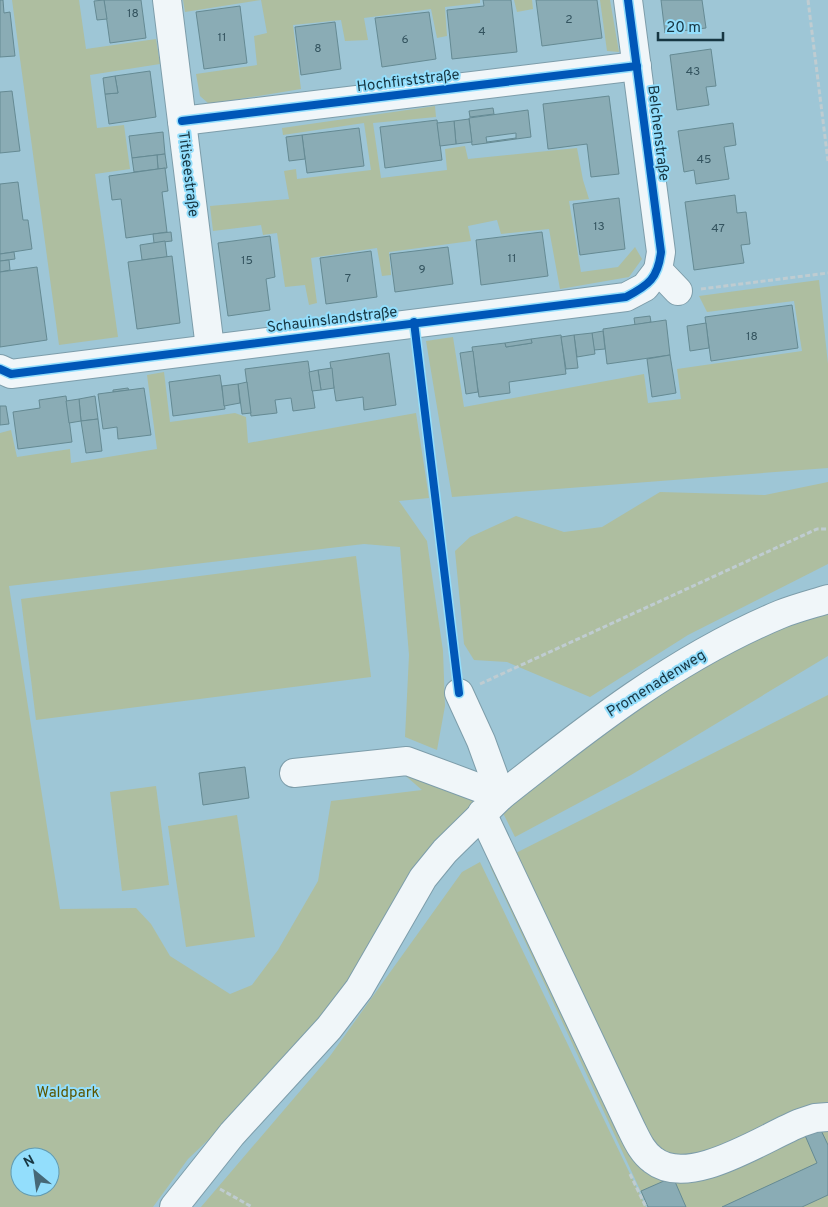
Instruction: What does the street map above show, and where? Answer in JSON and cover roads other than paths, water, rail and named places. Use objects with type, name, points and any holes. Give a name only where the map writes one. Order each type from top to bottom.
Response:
[{"type":"street","name":"Titiseestraße","points":[[166,0],[210,348]]},
{"type":"street","name":"Belchenstraße","points":[[628,0],[661,252],[658,270]]},
{"type":"street","name":"Hochfirststraße","points":[[182,121],[637,66]]},
{"type":"street","points":[[658,270],[678,291]]},
{"type":"street","name":"Schauinslandstraße","points":[[0,369],[11,374],[626,297],[645,287],[658,270]]},
{"type":"street","name":"Promenadenweg","points":[[174,1207],[232,1134],[329,1028],[359,989],[423,878],[445,851],[491,805],[594,723],[659,678],[710,648],[781,614],[828,599]]},
{"type":"street","points":[[459,693],[481,741],[491,805],[631,1128],[645,1152],[654,1161],[666,1167],[705,1167],[800,1123],[816,1118],[828,1117]]},
{"type":"street","points":[[294,774],[407,761],[491,805]]},
{"type":"park label","name":"Waldpark","points":[[68,1092]]}]
